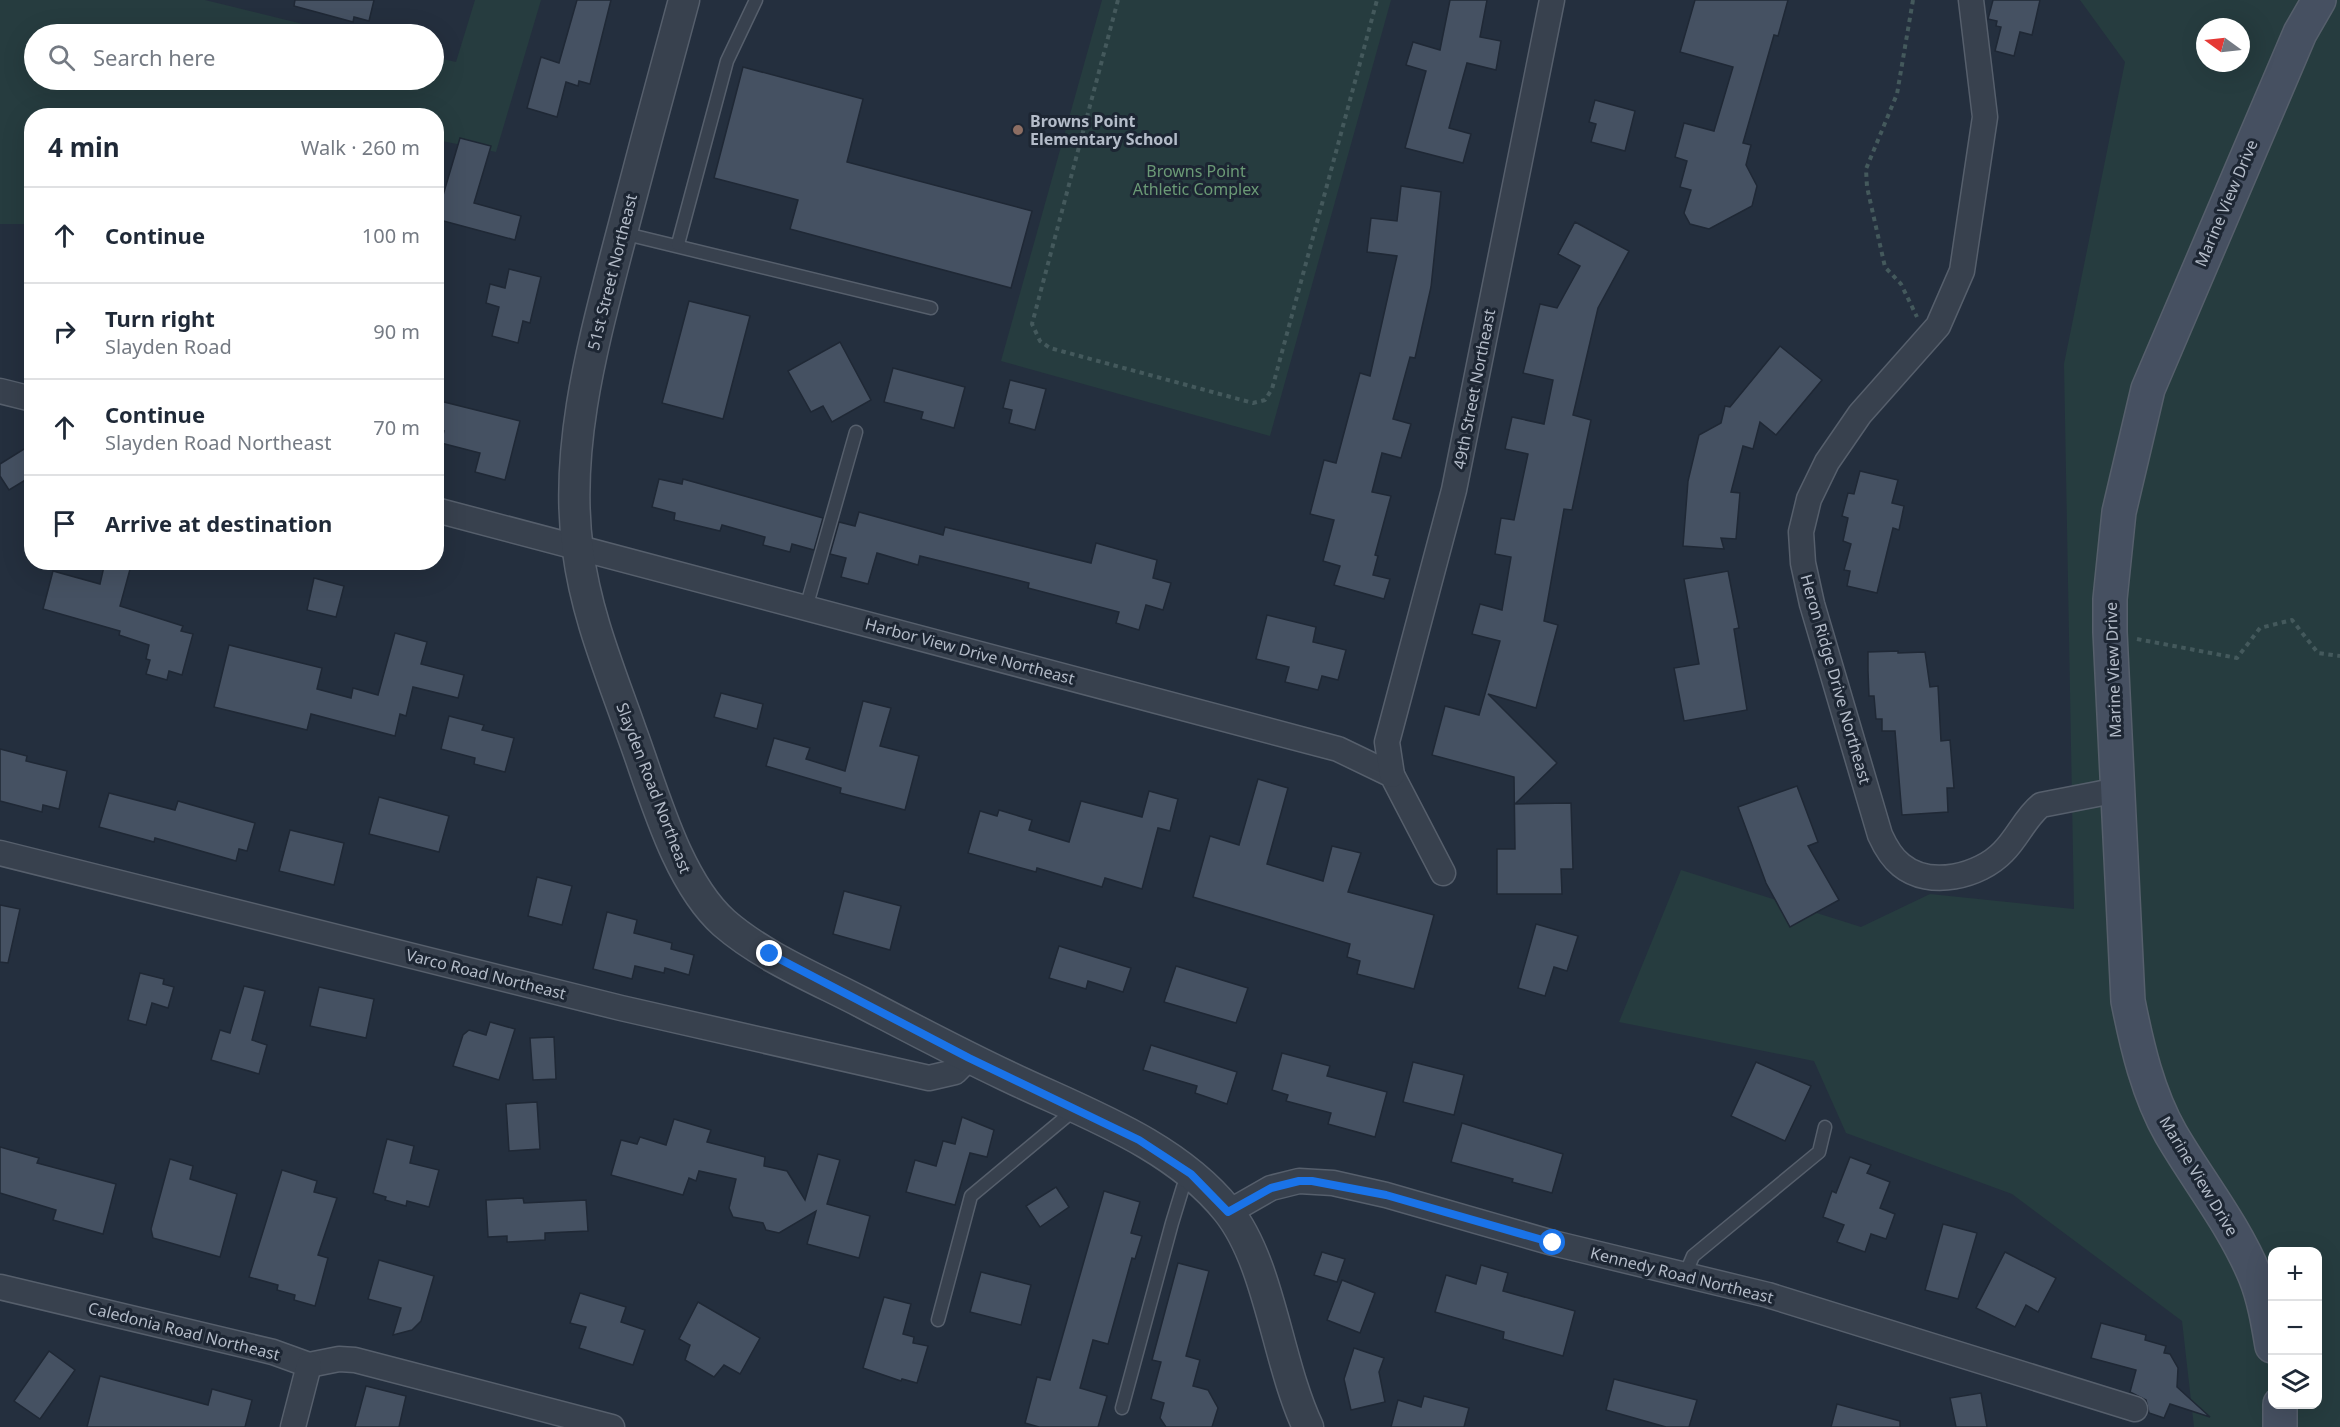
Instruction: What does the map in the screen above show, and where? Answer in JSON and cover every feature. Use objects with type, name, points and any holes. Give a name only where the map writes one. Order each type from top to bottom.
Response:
[{"type":"main road","name":"Marine View Drive","points":[[2268,1325],[2263,1299],[2248,1260],[2170,1133],[2152,1092],[2135,1038],[2128,1000],[2110,599],[2119,512],[2148,389],[2300,33],[2319,0]]},
{"type":"main road","points":[[2280,1409],[2280,1427]]},
{"type":"street","name":"51st Street Northeast","points":[[577,548],[575,459],[587,371],[684,0]]},
{"type":"street","name":"49th Street Northeast","points":[[1392,775],[1387,742],[1454,490],[1552,0]]},
{"type":"street","name":"Heron Ridge Drive Northeast","points":[[1971,0],[1985,117],[1962,271],[1946,312],[1929,339],[1860,414],[1827,462],[1809,500],[1801,532],[1803,563],[1812,604],[1880,835],[1886,847],[1902,865],[1913,872],[1944,877],[1976,872],[2003,852],[2032,813],[2041,805],[2118,790]]},
{"type":"street","points":[[0,391],[24,397]]},
{"type":"street","name":"Harbor View Drive Northeast","points":[[444,512],[1315,741],[1354,755],[1392,775]]},
{"type":"street","name":"Slayden Road Northeast","points":[[577,548],[588,611],[687,876],[722,922],[770,954],[969,1058],[1139,1140],[1191,1174],[1228,1212]]},
{"type":"street","points":[[1392,775],[1443,873]]},
{"type":"street","name":"Varco Road Northeast","points":[[0,853],[621,1008],[929,1078],[955,1072],[969,1058]]},
{"type":"street","name":"Kennedy Road Northeast","points":[[1228,1212],[1271,1188],[1299,1181],[1333,1183],[1768,1295],[2136,1409]]},
{"type":"street","points":[[1228,1212],[1254,1258],[1288,1379],[1308,1427]]},
{"type":"street","name":"Caledonia Road Northeast","points":[[0,1287],[262,1349],[309,1365]]},
{"type":"street","points":[[293,1427],[309,1365],[339,1359],[355,1360],[612,1427]]},
{"type":"lane","points":[[678,244],[727,61],[756,0]]},
{"type":"lane","points":[[622,232],[932,308]]},
{"type":"lane","points":[[806,608],[856,432]]},
{"type":"lane","points":[[938,1320],[971,1196],[1067,1116],[1071,1106]]},
{"type":"lane","points":[[1685,1275],[1693,1256],[1819,1152],[1825,1127]]},
{"type":"lane","points":[[1122,1408],[1172,1223],[1183,1187],[1191,1174]]},
{"type":"path","points":[[1118,0],[1032,324],[1040,341],[1050,348],[1253,403],[1265,400],[1272,389],[1377,0]]},
{"type":"path","points":[[1913,0],[1897,94],[1866,169],[1867,187],[1885,267],[1901,284],[1929,339]]},
{"type":"path","points":[[2110,632],[2148,642],[2237,658],[2260,628],[2292,620],[2318,653],[2340,656]]},
{"type":"green space","points":[[0,0],[205,0],[302,24],[24,24],[24,90],[444,90],[444,59],[456,62],[475,0],[541,0],[496,152],[444,141],[444,108],[24,108],[24,224],[0,224]]},
{"type":"green space","name":"Browns Point Athletic Complex","points":[[1102,0],[1391,0],[1270,436],[1001,361]]},
{"type":"green space","points":[[2080,0],[2340,0],[2340,1427],[2194,1427],[2182,1321],[2012,1194],[1846,1133],[1814,1061],[1619,1022],[1681,870],[1861,927],[1930,894],[2074,909],[2064,364],[2125,62]]},
{"type":"building","points":[[295,0],[374,0],[369,21],[354,17],[353,22],[294,6]]},
{"type":"building","points":[[577,0],[611,0],[590,84],[579,81],[578,86],[566,82],[557,117],[527,108],[541,57],[559,63]]},
{"type":"building","points":[[1450,0],[1487,0],[1480,37],[1501,41],[1496,70],[1467,63],[1449,128],[1471,134],[1463,163],[1405,148],[1426,71],[1406,65],[1413,42],[1440,50]]},
{"type":"building","points":[[1695,0],[1788,0],[1778,36],[1774,35],[1743,143],[1751,145],[1746,165],[1757,186],[1752,206],[1709,229],[1690,224],[1684,213],[1691,190],[1680,187],[1687,161],[1675,157],[1684,123],[1714,131],[1733,67],[1680,52]]},
{"type":"building","points":[[1993,0],[2040,0],[2032,35],[2020,32],[2014,56],[1995,51],[2001,27],[1996,26],[1997,21],[1988,19]]},
{"type":"building","points":[[743,67],[863,99],[847,162],[1032,211],[1011,288],[790,229],[798,200],[714,178]]},
{"type":"building","points":[[1595,100],[1635,111],[1625,151],[1591,142],[1596,124],[1589,122]]},
{"type":"building","points":[[460,138],[491,146],[474,203],[521,216],[515,240],[444,221],[444,192]]},
{"type":"building","points":[[1401,186],[1441,192],[1431,287],[1415,358],[1410,357],[1393,419],[1411,424],[1401,458],[1382,453],[1372,492],[1391,496],[1375,555],[1378,556],[1373,575],[1390,579],[1384,599],[1334,585],[1340,566],[1323,561],[1334,520],[1310,514],[1324,460],[1336,463],[1360,373],[1370,376],[1397,256],[1367,252],[1371,218],[1397,221]]},
{"type":"building","points":[[1575,222],[1629,251],[1598,308],[1573,415],[1591,420],[1572,510],[1564,509],[1544,621],[1558,625],[1536,708],[1488,694],[1557,763],[1515,804],[1571,803],[1573,869],[1561,869],[1562,894],[1497,894],[1497,849],[1515,849],[1514,777],[1432,755],[1445,706],[1479,715],[1500,641],[1472,634],[1480,604],[1502,610],[1511,557],[1495,554],[1501,518],[1514,520],[1528,454],[1505,449],[1512,417],[1544,424],[1553,380],[1523,373],[1540,304],[1557,308],[1580,266],[1558,254]]},
{"type":"building","points":[[509,269],[541,277],[530,323],[523,321],[518,343],[492,336],[499,307],[486,303],[490,284],[505,288]]},
{"type":"building","points":[[689,301],[750,316],[723,419],[662,403]]},
{"type":"building","points":[[840,342],[871,400],[832,422],[823,406],[811,412],[788,371]]},
{"type":"building","points":[[1780,346],[1822,380],[1776,435],[1760,422],[1753,449],[1743,446],[1731,492],[1740,493],[1736,539],[1721,538],[1724,549],[1683,546],[1688,481],[1699,435],[1721,423],[1725,406],[1730,407]]},
{"type":"building","points":[[893,368],[965,387],[954,428],[921,419],[923,412],[884,402]]},
{"type":"building","points":[[1010,380],[1046,389],[1035,430],[1009,423],[1012,410],[1003,408]]},
{"type":"building","points":[[444,402],[520,421],[505,480],[475,472],[480,453],[444,444]]},
{"type":"building","points":[[24,449],[24,481],[9,490],[0,476],[0,464]]},
{"type":"building","points":[[1860,471],[1898,480],[1892,503],[1904,506],[1899,530],[1893,528],[1877,593],[1847,586],[1850,571],[1844,570],[1851,544],[1843,541],[1848,518],[1842,516],[1848,493],[1854,494]]},
{"type":"building","points":[[659,479],[682,484],[683,479],[823,518],[814,550],[792,544],[790,552],[763,545],[765,537],[722,525],[720,531],[674,520],[675,513],[652,507]]},
{"type":"building","points":[[859,512],[943,535],[945,527],[1091,563],[1096,543],[1157,560],[1153,578],[1171,583],[1163,610],[1146,605],[1139,630],[1116,623],[1119,612],[1028,588],[1029,583],[920,556],[918,565],[877,553],[868,584],[841,577],[846,558],[830,554],[839,522],[855,526]]},
{"type":"building","points":[[103,570],[130,570],[120,606],[183,626],[181,631],[193,634],[182,675],[169,671],[167,680],[146,674],[150,660],[146,659],[149,645],[119,635],[120,631],[43,609],[53,571],[100,584]]},
{"type":"building","points":[[1728,571],[1739,628],[1734,629],[1747,710],[1684,721],[1674,668],[1699,664],[1684,579]]},
{"type":"building","points":[[314,578],[344,586],[336,617],[307,610]]},
{"type":"building","points":[[1267,615],[1316,627],[1313,642],[1346,650],[1338,680],[1322,676],[1318,690],[1285,682],[1289,667],[1256,659]]},
{"type":"building","points":[[395,633],[427,642],[421,664],[464,675],[458,698],[413,687],[406,716],[400,714],[395,736],[311,714],[307,730],[214,707],[229,645],[322,668],[317,689],[351,698],[353,688],[378,695]]},
{"type":"building","points":[[1898,651],[1898,653],[1925,652],[1930,687],[1938,686],[1941,741],[1950,740],[1954,788],[1947,788],[1948,812],[1902,815],[1895,731],[1882,731],[1882,719],[1876,719],[1874,696],[1869,696],[1868,671],[1868,652]]},
{"type":"building","points":[[721,693],[763,704],[757,729],[714,717]]},
{"type":"building","points":[[863,701],[891,708],[880,746],[919,756],[905,810],[840,793],[841,788],[766,766],[774,738],[810,748],[806,759],[845,771]]},
{"type":"building","points":[[449,716],[484,725],[482,730],[514,738],[505,772],[474,764],[475,758],[441,749]]},
{"type":"building","points":[[0,749],[27,756],[26,761],[67,771],[59,809],[43,805],[42,812],[0,801]]},
{"type":"building","points":[[1258,779],[1288,788],[1267,864],[1323,881],[1332,846],[1361,853],[1348,892],[1434,915],[1414,989],[1357,974],[1360,961],[1347,957],[1350,944],[1193,897],[1210,836],[1239,845]]},
{"type":"building","points":[[1797,786],[1818,842],[1808,846],[1839,900],[1790,927],[1766,883],[1738,807]]},
{"type":"building","points":[[1149,791],[1178,799],[1170,831],[1158,828],[1142,889],[1105,878],[1102,887],[1037,868],[1036,872],[968,853],[980,811],[997,816],[999,810],[1032,820],[1029,830],[1069,842],[1081,801],[1142,817]]},
{"type":"building","points":[[109,793],[175,810],[178,801],[255,823],[247,851],[239,849],[236,861],[155,838],[154,842],[99,827]]},
{"type":"building","points":[[379,797],[449,816],[439,852],[369,834]]},
{"type":"building","points":[[290,830],[344,843],[334,885],[279,871]]},
{"type":"building","points":[[537,877],[572,886],[562,925],[528,916]]},
{"type":"building","points":[[844,891],[901,906],[890,950],[833,934]]},
{"type":"building","points":[[0,905],[20,909],[8,963],[0,962]]},
{"type":"building","points":[[607,912],[637,920],[634,933],[672,943],[671,949],[694,955],[689,975],[665,968],[664,973],[635,966],[632,979],[593,969]]},
{"type":"building","points":[[1536,924],[1578,936],[1567,971],[1554,967],[1545,996],[1518,988]]},
{"type":"building","points":[[1059,946],[1131,968],[1123,992],[1088,981],[1086,989],[1049,978]]},
{"type":"building","points":[[1176,966],[1248,988],[1236,1023],[1164,1002]]},
{"type":"building","points":[[140,973],[164,979],[163,984],[174,987],[168,1008],[152,1003],[146,1025],[128,1020]]},
{"type":"building","points":[[244,986],[265,991],[252,1040],[267,1045],[259,1074],[211,1060],[220,1030],[230,1033]]},
{"type":"building","points":[[319,987],[374,999],[366,1038],[310,1026]]},
{"type":"building","points":[[490,1022],[515,1029],[499,1080],[453,1066],[463,1035],[469,1030],[486,1035]]},
{"type":"building","points":[[554,1037],[556,1079],[533,1080],[530,1038]]},
{"type":"building","points":[[1151,1045],[1237,1072],[1227,1104],[1195,1093],[1197,1086],[1143,1070]]},
{"type":"building","points":[[1282,1053],[1330,1066],[1327,1076],[1387,1092],[1375,1137],[1328,1124],[1331,1113],[1286,1101],[1288,1095],[1272,1090]]},
{"type":"building","points":[[1413,1062],[1464,1075],[1454,1115],[1403,1102]]},
{"type":"building","points":[[1756,1062],[1811,1086],[1785,1141],[1731,1116]]},
{"type":"building","points":[[537,1102],[540,1149],[509,1151],[506,1104]]},
{"type":"building","points":[[962,1117],[994,1130],[987,1157],[970,1153],[955,1205],[906,1192],[915,1160],[936,1166],[943,1141],[955,1144]]},
{"type":"building","points":[[674,1119],[711,1130],[707,1142],[765,1157],[764,1166],[787,1171],[805,1200],[818,1154],[840,1160],[827,1204],[870,1216],[859,1258],[807,1244],[816,1211],[779,1233],[766,1230],[763,1223],[733,1217],[729,1208],[736,1179],[699,1171],[696,1181],[689,1178],[683,1195],[611,1175],[621,1140],[637,1144],[640,1137],[666,1145]]},
{"type":"building","points":[[1462,1123],[1563,1154],[1552,1193],[1512,1182],[1513,1179],[1451,1162]]},
{"type":"building","points":[[387,1139],[414,1146],[410,1163],[439,1170],[429,1207],[407,1201],[406,1206],[385,1200],[386,1197],[373,1193]]},
{"type":"building","points":[[0,1147],[39,1158],[37,1163],[116,1184],[103,1234],[53,1220],[56,1210],[0,1193]]},
{"type":"building","points":[[1850,1157],[1871,1165],[1867,1173],[1890,1182],[1880,1208],[1895,1214],[1886,1239],[1871,1234],[1865,1252],[1837,1242],[1844,1225],[1823,1217],[1832,1191],[1836,1193]]},
{"type":"building","points":[[170,1159],[193,1166],[190,1179],[237,1194],[220,1257],[153,1238],[151,1229]]},
{"type":"building","points":[[282,1170],[317,1181],[314,1192],[337,1198],[318,1255],[328,1258],[315,1306],[294,1300],[295,1295],[277,1290],[278,1285],[249,1277]]},
{"type":"building","points":[[1056,1187],[1069,1207],[1040,1227],[1026,1206]]},
{"type":"building","points":[[1104,1191],[1140,1202],[1131,1233],[1142,1236],[1135,1259],[1132,1258],[1108,1344],[1093,1340],[1080,1388],[1107,1396],[1098,1427],[1039,1427],[1025,1423],[1037,1377],[1050,1380]]},
{"type":"building","points":[[523,1198],[524,1203],[586,1200],[588,1231],[545,1233],[545,1240],[507,1242],[507,1236],[488,1237],[486,1200]]},
{"type":"building","points":[[1943,1224],[1977,1233],[1958,1299],[1925,1290]]},
{"type":"building","points":[[1322,1252],[1345,1259],[1337,1282],[1314,1275]]},
{"type":"building","points":[[2005,1252],[2056,1278],[2038,1312],[2026,1305],[2015,1327],[1976,1308]]},
{"type":"building","points":[[379,1260],[434,1276],[421,1321],[412,1330],[393,1335],[401,1308],[368,1299]]},
{"type":"building","points":[[1178,1263],[1209,1271],[1186,1356],[1200,1360],[1193,1386],[1208,1390],[1218,1408],[1212,1427],[1166,1427],[1160,1418],[1164,1403],[1151,1399],[1161,1362],[1152,1360]]},
{"type":"building","points":[[1481,1265],[1508,1273],[1503,1291],[1575,1311],[1563,1356],[1503,1339],[1504,1332],[1435,1312],[1446,1275],[1476,1284]]},
{"type":"building","points":[[981,1272],[1031,1285],[1021,1325],[970,1312]]},
{"type":"building","points":[[1342,1280],[1375,1293],[1360,1333],[1327,1320]]},
{"type":"building","points":[[580,1293],[626,1307],[621,1322],[645,1330],[633,1365],[579,1348],[586,1327],[570,1323]]},
{"type":"building","points":[[884,1297],[911,1304],[903,1334],[914,1337],[913,1343],[928,1346],[917,1383],[902,1379],[901,1381],[863,1368]]},
{"type":"building","points":[[698,1302],[760,1338],[740,1374],[724,1365],[714,1377],[685,1360],[690,1345],[679,1339]]},
{"type":"building","points":[[2101,1323],[2146,1335],[2145,1340],[2166,1346],[2164,1353],[2170,1354],[2178,1368],[2177,1387],[2210,1417],[2170,1404],[2164,1418],[2149,1413],[2146,1400],[2130,1392],[2136,1370],[2091,1358]]},
{"type":"building","points":[[1354,1348],[1384,1358],[1379,1372],[1385,1402],[1351,1410],[1344,1379]]},
{"type":"building","points":[[49,1351],[75,1370],[40,1419],[14,1401]]},
{"type":"building","points":[[100,1376],[208,1405],[212,1389],[252,1400],[245,1427],[87,1427]]},
{"type":"building","points":[[1614,1379],[1697,1400],[1689,1427],[1666,1427],[1606,1410]]},
{"type":"building","points":[[366,1386],[406,1396],[399,1427],[355,1427]]},
{"type":"building","points":[[1981,1393],[1987,1427],[1956,1427],[1950,1398]]},
{"type":"building","points":[[1424,1396],[1469,1408],[1464,1427],[1391,1427],[1398,1400],[1421,1407]]},
{"type":"building","points":[[1837,1404],[1900,1421],[1900,1427],[1831,1427]]},
{"type":"place","name":"Browns Point Elementary School","points":[[1018,130]]},
{"type":"route","points":[[770,954],[969,1058],[1139,1140],[1191,1174],[1228,1212],[1271,1188],[1299,1181],[1333,1183],[1386,1195],[1553,1243]]}]
